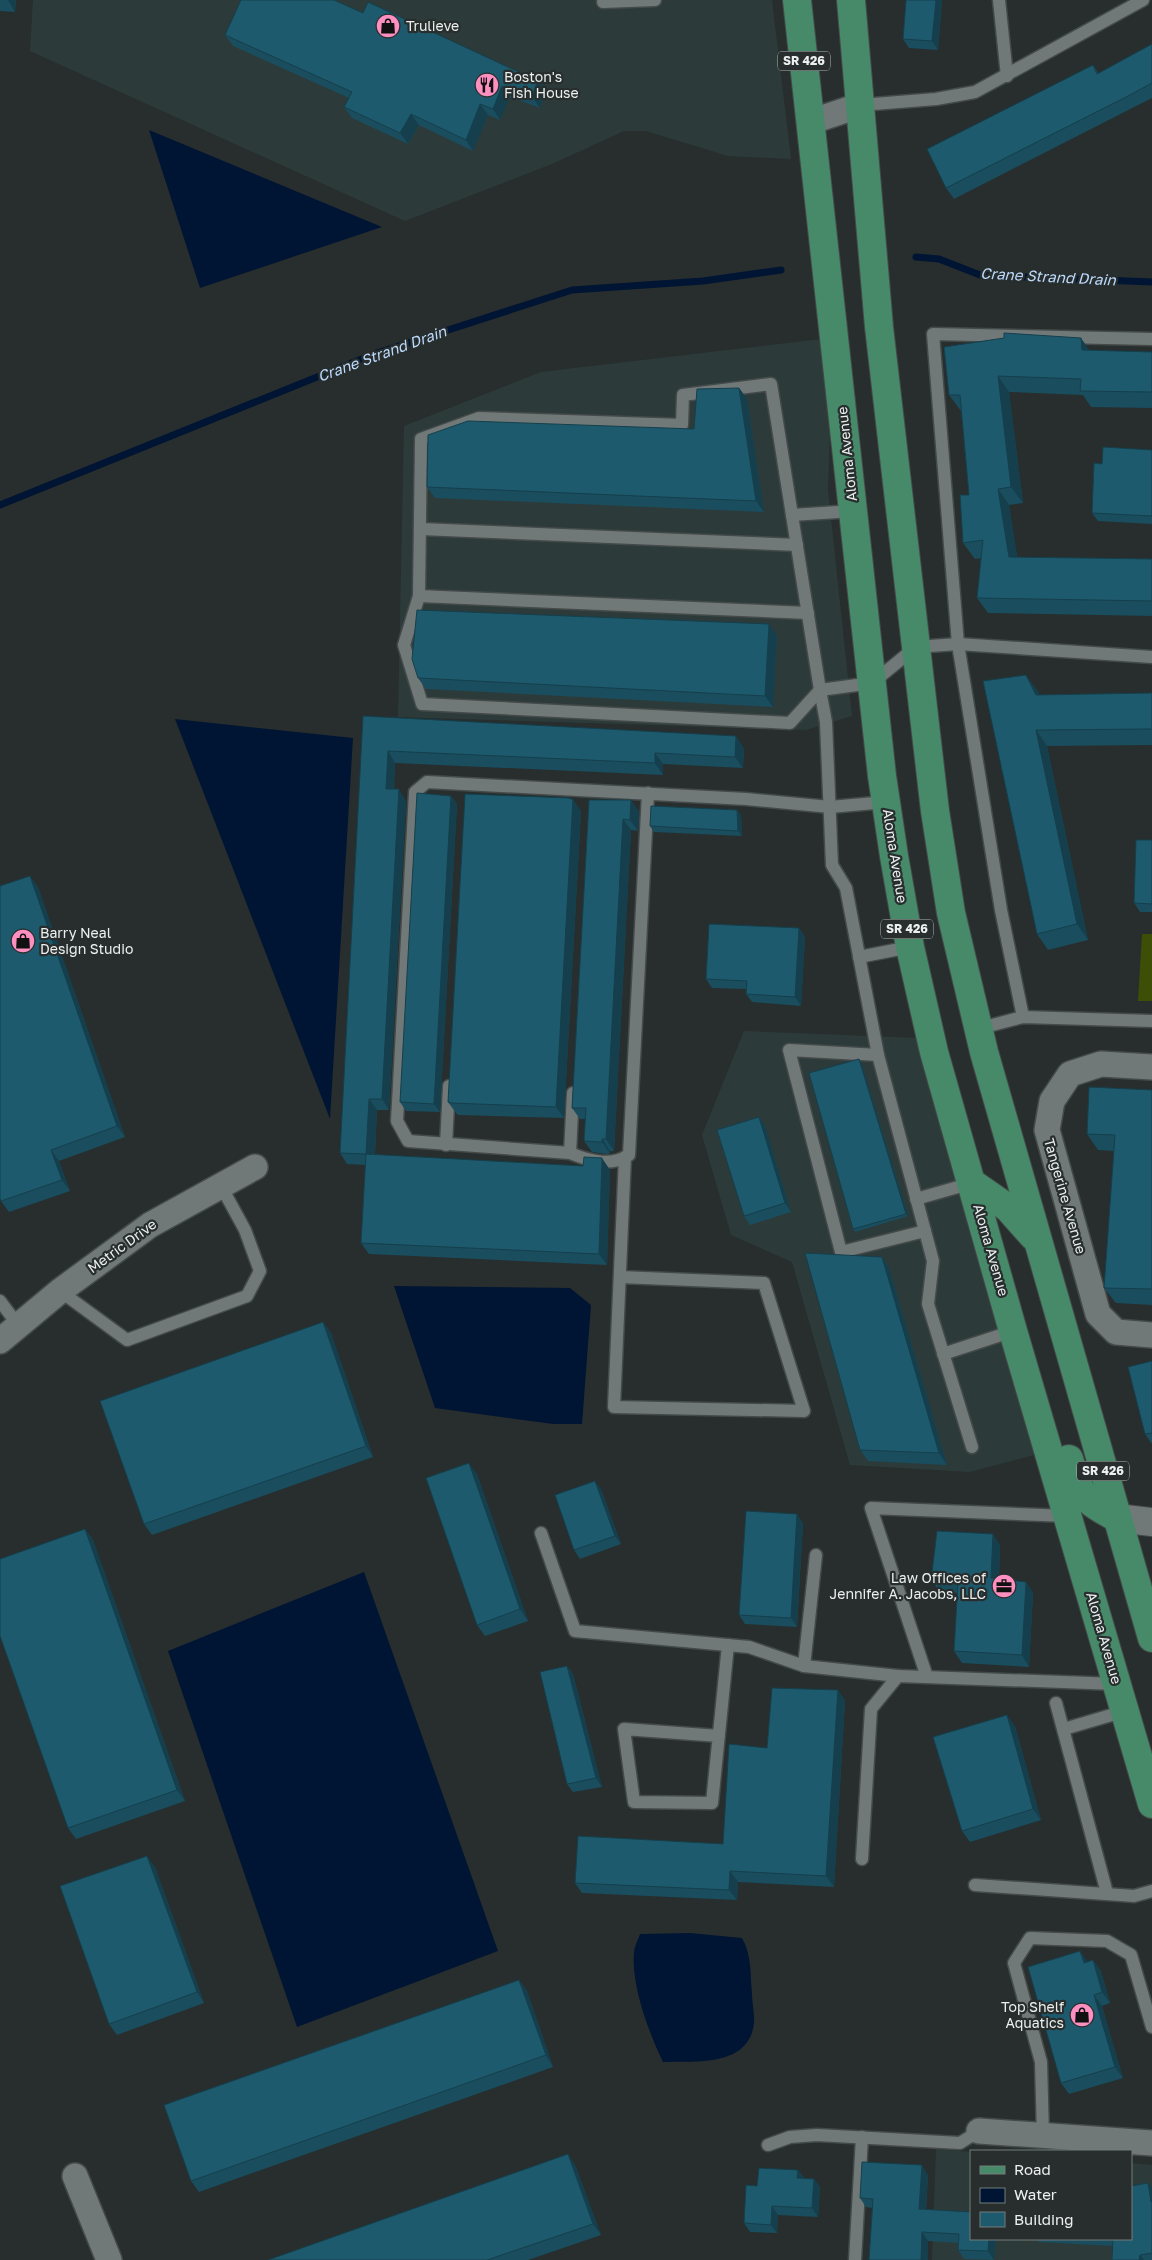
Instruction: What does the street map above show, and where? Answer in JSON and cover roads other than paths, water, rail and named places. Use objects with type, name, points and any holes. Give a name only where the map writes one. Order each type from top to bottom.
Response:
[{"type":"main road","name":"Aloma Avenue","points":[[797,0],[886,802],[910,947],[934,1052],[1013,1331],[1152,1804]]},
{"type":"main road","name":"SR 426","points":[[851,0],[871,243],[916,647],[943,865],[977,1030],[1152,1638]]},
{"type":"main road","points":[[972,1183],[1008,1208],[1038,1241]]},
{"type":"main road","points":[[1013,1331],[1031,1342],[1041,1362],[1078,1488],[1093,1505],[1117,1518]]},
{"type":"street","points":[[810,122],[861,105]]},
{"type":"street","name":"Tangerine Avenue","points":[[1152,1067],[1101,1064],[1070,1074],[1052,1101],[1047,1130],[1098,1314],[1116,1332],[1152,1335]]},
{"type":"street","name":"Metric Drive","points":[[0,1341],[60,1291],[150,1225],[255,1167]]},
{"type":"street","points":[[1117,1518],[1152,1522]]},
{"type":"street","points":[[979,2131],[1152,2143]]},
{"type":"street","points":[[75,2176],[109,2260]]},
{"type":"lane","points":[[603,2],[656,0]]},
{"type":"lane","points":[[998,0],[1007,76]]},
{"type":"lane","points":[[861,105],[936,99],[975,92],[1143,0]]},
{"type":"lane","points":[[1024,1017],[1001,910],[958,644],[933,334],[1152,339]]},
{"type":"lane","points":[[972,1447],[928,1304],[933,1261],[878,1055],[846,888],[832,865],[826,722],[820,690],[771,384],[683,395],[682,425],[479,418],[421,440],[419,596],[404,645],[422,704],[790,723],[820,690],[872,683],[916,647],[958,644],[1152,657]]},
{"type":"lane","points":[[792,515],[853,511]]},
{"type":"lane","points":[[421,529],[797,544]]},
{"type":"lane","points":[[419,596],[808,613]]},
{"type":"lane","points":[[648,793],[629,1155],[618,1162],[588,1160],[570,1153],[408,1142],[397,1121],[398,1101],[415,792],[427,782],[466,788],[590,795],[648,793],[830,807],[886,802]]},
{"type":"lane","points":[[859,957],[910,947]]},
{"type":"lane","points":[[977,1030],[1024,1017],[1152,1020]]},
{"type":"lane","points":[[878,1055],[789,1050],[841,1252],[924,1231]]},
{"type":"lane","points":[[446,1144],[450,1076]]},
{"type":"lane","points":[[570,1153],[574,1084]]},
{"type":"lane","points":[[620,1277],[764,1283],[804,1411],[614,1407],[625,1157]]},
{"type":"lane","points":[[916,1198],[972,1183]]},
{"type":"lane","points":[[60,1291],[128,1340],[247,1296],[260,1271],[245,1230],[221,1186]]},
{"type":"lane","points":[[0,1301],[18,1325]]},
{"type":"lane","points":[[943,1354],[1013,1331]]},
{"type":"lane","points":[[928,1677],[871,1508],[1068,1516]]},
{"type":"lane","points":[[541,1533],[575,1630],[749,1647],[804,1666],[898,1676],[1117,1684]]},
{"type":"lane","points":[[804,1666],[816,1555]]},
{"type":"lane","points":[[719,1736],[624,1729],[634,1802],[712,1803],[719,1736],[728,1645]]},
{"type":"lane","points":[[862,1859],[871,1710],[898,1676]]},
{"type":"lane","points":[[1056,1703],[1107,1893]]},
{"type":"lane","points":[[1064,1729],[1125,1711]]},
{"type":"lane","points":[[975,1886],[1134,1896],[1152,1891]]},
{"type":"lane","points":[[1043,2136],[1042,2062],[1014,1963],[1030,1938],[1106,1941],[1131,1955],[1152,2027]]},
{"type":"lane","points":[[768,2144],[790,2137],[817,2135],[960,2143],[979,2131]]},
{"type":"lane","points":[[856,2260],[862,2137]]},
{"type":"water","points":[[149,130],[382,227],[200,288]]},
{"type":"water","points":[[175,719],[353,738],[330,1119]]},
{"type":"water","points":[[394,1286],[570,1288],[591,1305],[582,1424],[553,1424],[435,1408]]},
{"type":"water","points":[[364,1572],[498,1951],[297,2027],[168,1651]]},
{"type":"water","points":[[690,1933],[742,1938],[748,1951],[750,1965],[754,2025],[748,2041],[739,2050],[728,2056],[702,2061],[663,2062],[652,2037],[638,1994],[634,1966],[635,1948],[640,1934]]},
{"type":"waterway","name":"Crane Strand Drain","points":[[916,257],[939,259],[980,275],[1152,282]]},
{"type":"waterway","name":"Crane Strand Drain","points":[[0,505],[374,354],[572,290],[703,281],[781,270]]},
{"type":"place","name":"Trulieve","points":[[388,26]]},
{"type":"place","name":"Boston's Fish House","points":[[487,85]]},
{"type":"place","name":"Barry Neal Design Studio","points":[[23,941]]},
{"type":"place","name":"Law Offices of Jennifer A. Jacobs, LLC","points":[[1004,1586]]},
{"type":"place","name":"Top Shelf Aquatics","points":[[1082,2015]]}]
